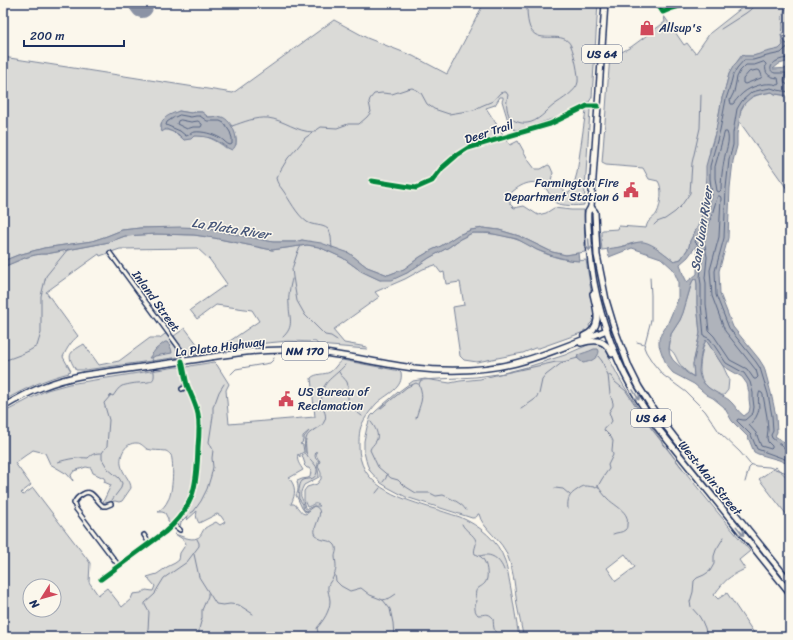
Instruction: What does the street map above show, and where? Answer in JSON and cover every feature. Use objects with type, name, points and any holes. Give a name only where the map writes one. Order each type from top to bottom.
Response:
[{"type":"highway","name":"West Main Street","points":[[605,3],[591,207],[588,212],[588,230],[590,256],[597,295],[607,330],[614,351],[641,404],[790,593]]},
{"type":"highway","name":"West Main Street","points":[[591,207],[595,212],[597,255],[606,300],[614,330],[636,381],[655,412],[790,582]]},
{"type":"highway","points":[[592,266],[589,270],[597,314],[596,323],[588,334],[565,343],[561,348],[567,349],[589,341],[597,340],[603,342],[609,347],[624,377],[629,382]]},
{"type":"highway","points":[[606,300],[606,308],[609,319],[607,330],[616,339],[632,377],[636,381]]},
{"type":"highway","name":"La Plata Highway","points":[[3,407],[38,388],[65,379],[254,351],[292,350],[332,353],[413,368],[458,370],[491,367],[538,356],[607,330]]},
{"type":"street","points":[[657,3],[663,12],[681,5],[701,3]]},
{"type":"street","name":"Deer Trail","points":[[372,181],[416,188],[432,181],[442,168],[468,148],[550,124],[587,106],[598,106]]},
{"type":"street","name":"Inland Street","points":[[101,579],[173,525],[184,511],[194,491],[197,474],[199,429],[199,416],[186,379],[183,353],[110,253]]},
{"type":"street","points":[[182,388],[188,386]]},
{"type":"street","points":[[111,504],[103,506],[92,494],[88,492],[78,497],[74,503],[76,509],[119,566]]},
{"type":"street","points":[[173,525],[180,530]]},
{"type":"street","points":[[144,535],[149,543]]},
{"type":"shaded area","points":[[484,3],[598,3],[592,97],[589,102],[566,114],[529,127],[515,130],[509,124],[502,101],[503,97],[500,97],[495,105],[486,108],[510,145],[518,141],[535,169],[541,169],[548,165],[550,166],[553,173],[551,180],[567,193],[569,193],[573,188],[574,189],[576,185],[574,184],[577,173],[586,108],[590,110],[584,205],[570,206],[556,203],[543,186],[534,182],[519,187],[510,194],[510,204],[514,208],[524,206],[538,215],[546,213],[554,208],[584,210],[585,252],[566,255],[552,252],[519,236],[499,230],[483,228],[471,230],[458,235],[420,257],[404,269],[388,275],[367,267],[349,253],[302,240],[295,242],[273,242],[204,228],[140,228],[122,230],[92,241],[44,248],[3,261],[3,57],[233,93],[334,20],[367,38],[413,56],[447,74]],"holes":[[[179,111],[191,113],[202,112],[208,117],[221,117],[234,132],[236,145],[226,148],[215,141],[202,136],[193,136],[184,140],[174,132],[161,130],[163,120]]]},
{"type":"shaded area","points":[[748,3],[790,3],[790,42],[786,44],[782,36],[783,45],[780,49],[753,56],[741,56],[729,74],[710,149],[706,179],[708,194],[706,203],[699,224],[690,241],[689,247],[681,259],[674,261],[656,248],[645,243],[635,243],[602,250],[601,231],[618,229],[619,226],[646,228],[648,222],[657,213],[660,206],[661,197],[660,184],[658,181],[649,179],[643,168],[606,165],[602,163],[610,55],[616,55],[631,47],[665,22],[664,16],[684,45],[687,43],[696,53],[710,33]]},
{"type":"shaded area","points":[[772,92],[775,94],[790,96],[790,193],[739,121],[742,106],[748,99],[757,95]]},
{"type":"shaded area","points":[[472,233],[504,236],[520,241],[553,256],[574,261],[586,260],[595,315],[589,325],[590,329],[523,353],[477,362],[464,360],[460,356],[453,307],[464,305],[460,282],[446,284],[444,272],[441,273],[435,265],[423,269],[405,279],[375,292],[379,297],[333,330],[344,343],[367,347],[367,349],[318,345],[316,342],[288,341],[225,347],[224,345],[259,321],[252,310],[216,305],[197,319],[190,310],[227,284],[210,260],[197,248],[120,249],[100,256],[99,254],[46,292],[78,336],[69,345],[63,357],[71,371],[19,392],[3,401],[3,267],[24,258],[109,242],[125,236],[156,234],[194,235],[272,250],[307,245],[319,247],[343,258],[361,271],[380,280],[407,273],[429,258]]},
{"type":"shaded area","points":[[694,279],[696,279],[697,284],[697,304],[700,333],[693,364],[694,377],[682,367],[674,353],[669,349],[671,334],[680,320]]},
{"type":"shaded area","points":[[185,328],[201,351],[206,353],[193,355],[182,347],[174,336]]},
{"type":"shaded area","points":[[167,334],[177,349],[180,357],[76,370],[70,357],[72,352],[84,344],[99,365],[119,361],[150,338],[160,338]]},
{"type":"shaded area","points":[[706,340],[723,366],[729,379],[728,390],[724,395],[717,394],[710,389],[706,386],[702,379],[700,367],[703,347]]},
{"type":"shaded area","points":[[590,344],[598,344],[603,347],[624,386],[668,450],[750,551],[739,560],[745,569],[727,579],[714,595],[718,599],[727,593],[757,637],[524,637],[517,605],[513,575],[508,557],[502,545],[484,525],[479,514],[472,518],[406,497],[381,483],[370,471],[364,452],[364,441],[371,416],[413,381],[425,379],[450,383],[480,379],[527,367],[565,355]],"holes":[[[625,554],[635,567],[616,581],[607,568]]]},
{"type":"shaded area","points":[[342,360],[401,372],[400,383],[397,387],[376,404],[362,423],[359,434],[360,459],[372,480],[392,494],[460,517],[481,529],[493,540],[502,553],[506,564],[519,637],[3,637],[3,413],[47,390],[69,384],[176,367],[181,369],[184,382],[181,387],[188,393],[192,400],[197,419],[195,468],[192,486],[186,501],[170,523],[168,522],[165,513],[158,512],[167,502],[172,485],[172,459],[171,455],[166,451],[147,449],[141,444],[137,443],[132,443],[125,448],[122,455],[121,464],[131,488],[122,501],[119,502],[103,502],[111,485],[104,482],[104,478],[93,473],[91,468],[86,467],[74,471],[71,475],[73,481],[67,474],[50,464],[45,453],[33,450],[15,463],[31,485],[21,493],[23,495],[33,488],[90,563],[89,582],[98,595],[107,588],[122,607],[131,599],[133,594],[141,593],[146,590],[153,591],[155,586],[147,577],[157,574],[179,560],[180,553],[186,544],[184,540],[175,534],[186,538],[195,539],[200,536],[205,528],[216,522],[220,525],[225,522],[221,516],[217,514],[199,523],[196,517],[197,511],[187,520],[188,515],[181,522],[180,527],[178,524],[189,508],[197,487],[202,433],[200,411],[188,377],[188,366],[214,362],[217,365],[229,384],[226,390],[229,424],[315,417],[311,378],[315,375],[330,372]],"holes":[[[309,431],[304,437],[305,453],[302,455],[304,465],[311,471],[310,477],[297,481],[298,490],[296,495],[305,512],[310,511],[305,514],[301,512],[294,504],[291,504],[294,497],[294,490],[293,484],[289,478],[303,470],[299,463],[298,454],[300,457],[300,454],[304,452],[303,445],[300,444],[302,443],[303,436]],[[316,451],[317,457],[320,461],[318,466],[319,461],[315,456]],[[318,466],[321,473],[321,479],[317,484],[307,487],[304,491],[304,500],[307,507],[315,504],[320,506],[313,506],[307,509],[305,508],[301,497],[301,492],[304,485],[319,477]]]},
{"type":"shaded area","points":[[776,467],[790,480],[790,519],[759,479]]},
{"type":"water","name":"San Juan River","points":[[781,35],[786,44],[790,42],[790,61],[779,64],[773,69],[790,68],[790,78],[786,80],[790,81],[790,96],[775,94],[772,92],[753,96],[745,103],[741,110],[730,188],[728,238],[719,271],[720,294],[733,327],[764,367],[776,416],[777,432],[775,436],[790,446],[790,465],[754,452],[748,437],[732,421],[724,407],[694,384],[673,373],[667,366],[659,345],[659,340],[678,299],[678,281],[673,269],[661,258],[632,248],[609,257],[607,249],[644,242],[656,247],[674,261],[681,259],[689,247],[690,241],[699,224],[708,194],[706,166],[729,74],[734,65],[743,55],[753,56],[779,49],[783,45]],"holes":[[[696,246],[698,258],[697,274],[687,282],[680,264],[688,257]],[[696,279],[700,333],[693,364],[694,377],[687,373],[673,360],[669,349],[671,334],[683,313],[692,282]],[[706,340],[723,366],[742,377],[747,384],[750,407],[749,412],[744,416],[729,400],[710,389],[703,382],[700,377],[699,370]]]},
{"type":"water","points":[[179,111],[191,113],[202,112],[208,117],[222,117],[226,119],[232,127],[236,137],[235,147],[232,150],[215,140],[206,137],[194,136],[191,139],[184,140],[178,134],[166,129],[162,132],[161,127],[163,120]]},
{"type":"water","points":[[180,227],[204,228],[273,242],[295,242],[302,240],[321,243],[349,253],[367,267],[388,275],[404,269],[420,257],[458,235],[471,230],[483,228],[499,230],[519,236],[552,252],[566,255],[578,253],[579,261],[553,256],[537,250],[517,239],[489,233],[472,233],[429,258],[407,273],[392,280],[380,280],[361,271],[343,258],[319,247],[307,245],[272,250],[194,235],[156,234],[125,236],[109,242],[35,255],[3,267],[3,261],[18,255],[44,248],[92,241],[122,230]]},
{"type":"water","points":[[165,342],[169,345],[172,353],[149,358],[156,349]]},
{"type":"water","points":[[598,349],[599,353],[596,358],[591,361],[583,363],[577,358],[578,355]]},
{"type":"waterway","points":[[332,248],[331,236],[328,229],[323,226],[309,223],[303,219],[293,207],[278,184],[276,178],[288,158],[305,138],[321,127],[337,128],[348,124],[359,124],[371,112],[369,102],[374,94],[392,94],[412,88],[421,93],[427,104],[434,109],[449,114],[474,110],[493,101],[500,93],[506,92],[508,95],[507,106],[510,118],[518,122],[527,123],[535,121],[575,89],[578,82],[578,74],[571,46],[568,41],[563,38],[546,37],[535,34],[531,30],[529,24],[527,3]]},
{"type":"waterway","points":[[721,29],[759,3]]},
{"type":"waterway","points":[[782,35],[782,17],[788,3]]},
{"type":"waterway","points":[[654,225],[675,212],[690,193],[692,163],[700,128],[701,95]]},
{"type":"waterway","points":[[232,126],[245,121],[268,118],[280,121],[301,130],[313,132]]},
{"type":"waterway","points":[[301,246],[292,269],[297,301],[305,315],[325,335],[331,336],[337,340]]},
{"type":"waterway","points":[[3,361],[25,353],[37,346],[41,333],[41,296],[46,276],[68,249]]},
{"type":"waterway","points":[[650,277],[651,320],[644,347],[653,363],[663,375],[686,392],[705,411],[720,433],[750,464],[769,467],[790,474]]},
{"type":"waterway","points":[[283,337],[287,333],[290,325],[289,298],[292,279]]},
{"type":"waterway","points":[[637,342],[644,344]]},
{"type":"waterway","points":[[568,509],[569,498],[574,492],[583,486],[598,486],[609,469],[608,465],[613,455],[613,441],[604,430],[605,427],[612,421],[609,412],[613,406],[613,403],[610,394],[608,375],[602,361],[598,356]]},
{"type":"waterway","points":[[152,357],[153,364]]},
{"type":"waterway","points":[[231,374],[236,369],[270,363],[274,358]]},
{"type":"waterway","points":[[521,409],[534,400],[539,394],[542,380],[546,375],[563,362],[578,358]]},
{"type":"waterway","points":[[416,418],[422,397],[419,384],[421,380],[476,377],[563,362]]},
{"type":"waterway","points":[[319,637],[317,628],[326,616],[330,605],[328,586],[336,571],[336,548],[333,543],[319,538],[315,533],[320,514],[318,508],[314,506],[307,511],[304,510],[303,504],[299,499],[299,492],[302,481],[315,477],[317,472],[316,466],[308,457],[306,442],[309,433],[321,426],[325,420],[322,405],[322,391],[328,382],[345,365]]},
{"type":"waterway","points":[[112,500],[121,488],[122,483],[119,478],[108,469],[102,459],[102,453],[107,446],[109,420],[104,403],[122,386],[152,381],[154,376],[153,367]]},
{"type":"waterway","points":[[339,372],[347,382],[350,404],[354,410],[362,416]]},
{"type":"waterway","points":[[609,375],[626,391],[647,423],[682,468]]},
{"type":"waterway","points":[[380,409],[407,387],[416,383],[418,384]]},
{"type":"waterway","points":[[191,513],[201,501],[211,476],[213,467],[213,450],[209,442],[213,407],[224,384]]},
{"type":"waterway","points":[[371,422],[377,434],[377,439],[370,450],[378,467],[391,478],[398,480],[416,493],[430,493],[436,496],[443,495],[459,503],[466,510]]},
{"type":"waterway","points":[[58,462],[73,458],[88,458],[94,454],[101,453]]},
{"type":"waterway","points":[[745,482],[751,466]]},
{"type":"waterway","points":[[383,482],[387,474]]},
{"type":"waterway","points":[[598,486],[611,502],[626,516],[626,529],[622,532],[613,534]]},
{"type":"waterway","points":[[376,493],[380,488]]},
{"type":"waterway","points":[[555,488],[563,489],[570,495]]},
{"type":"waterway","points":[[462,524],[475,539],[475,554],[483,559],[487,569],[486,582],[477,589],[476,592],[477,601],[475,610],[478,615],[490,615],[493,618],[495,631],[503,637]]},
{"type":"waterway","points":[[707,637],[702,621],[691,607],[690,602],[694,581],[710,571],[714,564],[716,550],[724,537]]},
{"type":"waterway","points":[[151,637],[148,630],[149,612],[145,603],[155,594],[164,578],[187,562],[199,546],[197,539]]},
{"type":"waterway","points":[[194,554],[199,577],[216,604],[239,605],[253,614]]},
{"type":"waterway","points":[[480,556],[488,555],[495,557],[504,570]]},
{"type":"waterway","points":[[335,575],[336,581],[350,591],[361,588],[370,595],[383,600],[390,609],[394,637]]},
{"type":"waterway","points":[[199,637],[202,610],[208,593]]},
{"type":"waterway","points":[[383,600],[396,594]]},
{"type":"runway","points":[[139,3],[142,7]]},
{"type":"cycle path","points":[[657,3],[663,12],[677,7],[701,3]]},
{"type":"cycle path","points":[[372,181],[416,188],[432,181],[442,168],[468,148],[550,124],[587,106],[598,106]]},
{"type":"cycle path","points":[[101,579],[165,532],[183,513],[192,494],[197,473],[199,422],[196,407],[187,385],[182,361]]},
{"type":"place","name":"Allsup's","points":[[647,28]]},
{"type":"place","name":"Farmington Fire Department Station 6","points":[[631,190]]},
{"type":"place","name":"US Bureau of Reclamation","points":[[286,399]]},
{"type":"water label","name":"La Plata River","points":[[231,228]]}]
